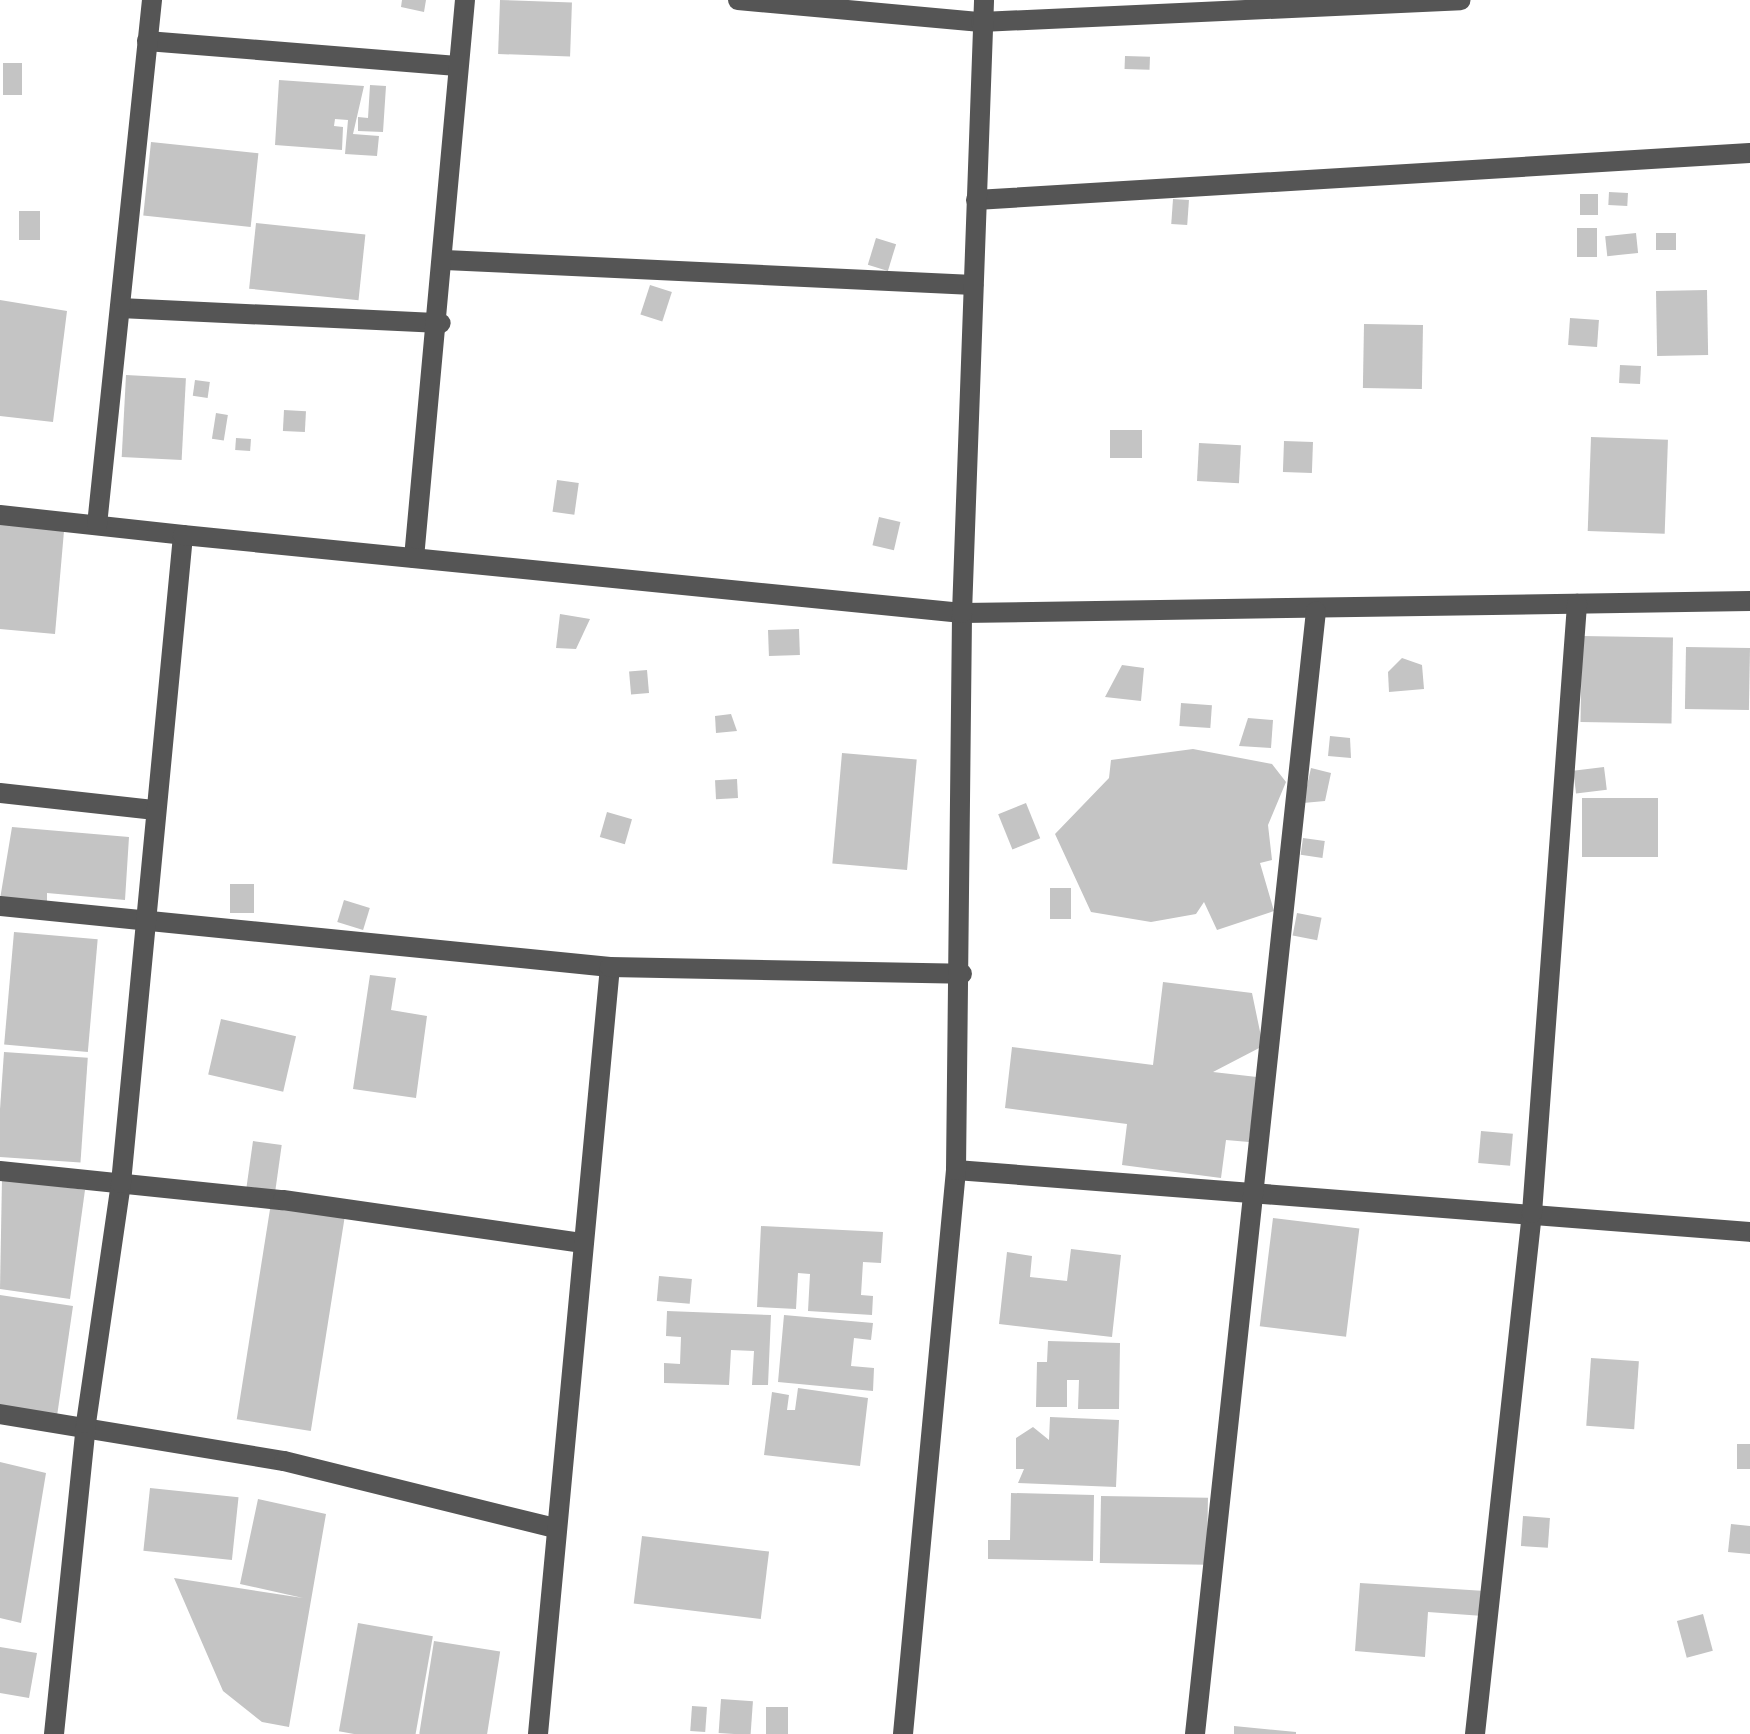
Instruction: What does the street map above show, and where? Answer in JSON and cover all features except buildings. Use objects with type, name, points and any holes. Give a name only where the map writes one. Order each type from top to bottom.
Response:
[{"type":"street","points":[[97,525],[152,0]]},
{"type":"street","points":[[414,558],[441,323],[457,66],[465,0]]},
{"type":"street","points":[[738,0],[981,22],[1460,0]]},
{"type":"street","points":[[903,1734],[956,1170],[962,974],[962,613],[984,0]]},
{"type":"street","points":[[147,41],[457,66]]},
{"type":"street","points":[[976,200],[1750,153]]},
{"type":"street","points":[[445,260],[973,285]]},
{"type":"street","points":[[120,308],[441,323]]},
{"type":"street","points":[[0,515],[962,613],[1316,611],[1750,601]]},
{"type":"street","points":[[54,1734],[86,1423],[121,1183],[146,922],[153,810],[183,535]]},
{"type":"street","points":[[1475,1734],[1532,1213],[1577,604]]},
{"type":"street","points":[[1195,1734],[1257,1198],[1316,611]]},
{"type":"street","points":[[0,793],[153,810]]},
{"type":"street","points":[[0,906],[610,967],[962,974]]},
{"type":"street","points":[[538,1734],[554,1528],[610,967]]},
{"type":"street","points":[[956,1170],[1257,1198],[1532,1213],[1750,1232]]},
{"type":"street","points":[[0,1171],[121,1183],[583,1243]]},
{"type":"street","points":[[0,1414],[86,1423],[284,1461],[554,1528]]}]
